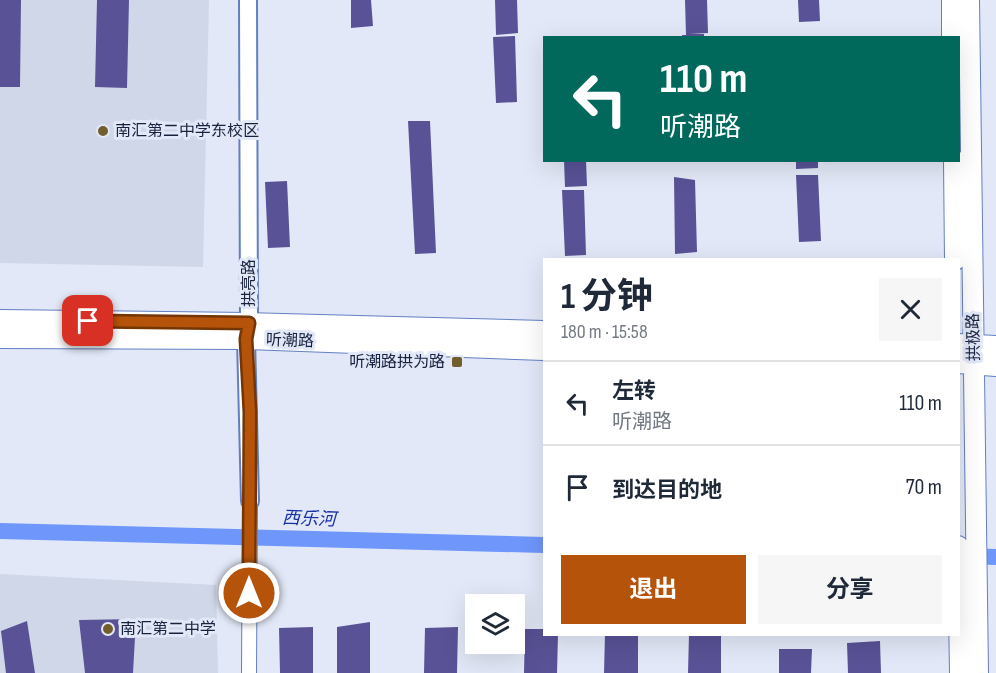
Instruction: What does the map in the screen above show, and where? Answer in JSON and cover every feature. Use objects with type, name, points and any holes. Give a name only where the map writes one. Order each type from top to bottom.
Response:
[{"type":"main road","points":[[952,0],[952,36]]},
{"type":"main road","name":"拱极路","points":[[960,673],[976,530],[966,354],[969,0]]},
{"type":"main road","points":[[954,162],[955,258]]},
{"type":"main road","name":"听潮路","points":[[0,320],[248,331],[543,350]]},
{"type":"main road","name":"听潮路","points":[[0,338],[248,331],[543,331]]},
{"type":"main road","points":[[966,354],[996,346]]},
{"type":"main road","points":[[966,354],[996,366]]},
{"type":"main road","name":"拱极路","points":[[960,555],[968,589],[978,673]]},
{"type":"street","name":"拱亮路","points":[[248,0],[249,673]]},
{"type":"shaded area","name":"南汇第二中学东校区","points":[[0,0],[209,0],[203,267],[0,263]]},
{"type":"shaded area","name":"南汇第二中学","points":[[0,574],[216,585],[218,673],[0,673]]},
{"type":"building","points":[[0,0],[21,0],[20,87],[0,87]]},
{"type":"building","points":[[97,0],[129,0],[127,88],[95,87]]},
{"type":"building","points":[[351,0],[371,0],[373,26],[351,28]]},
{"type":"building","points":[[495,0],[517,0],[518,33],[496,35]]},
{"type":"building","points":[[685,0],[707,0],[708,33],[690,34],[704,34],[704,36],[682,36],[686,35]]},
{"type":"building","points":[[798,0],[819,0],[820,21],[799,22]]},
{"type":"building","points":[[515,36],[517,102],[496,103],[493,37]]},
{"type":"building","points":[[408,121],[430,121],[436,253],[415,254]]},
{"type":"building","points":[[564,162],[586,162],[587,186],[565,187]]},
{"type":"building","points":[[796,162],[818,162],[818,168],[796,169]]},
{"type":"building","points":[[796,175],[818,175],[821,241],[799,242]]},
{"type":"building","points":[[674,177],[695,180],[697,252],[675,254]]},
{"type":"building","points":[[287,181],[290,247],[268,248],[265,182]]},
{"type":"building","points":[[562,190],[584,190],[586,255],[565,256]]},
{"type":"building","points":[[136,619],[133,673],[85,673],[79,620]]},
{"type":"building","points":[[27,621],[35,673],[6,673],[1,631]]},
{"type":"building","points":[[370,622],[370,673],[337,673],[337,627]]},
{"type":"building","points":[[313,627],[313,673],[280,673],[279,628]]},
{"type":"building","points":[[458,627],[457,673],[424,673],[425,628]]},
{"type":"building","points":[[525,629],[543,629],[543,636],[558,636],[557,673],[524,673]]},
{"type":"building","points":[[605,636],[638,636],[638,673],[604,673]]},
{"type":"building","points":[[689,636],[721,636],[721,673],[688,673]]},
{"type":"building","points":[[880,641],[881,673],[848,673],[847,643]]},
{"type":"building","points":[[779,649],[812,649],[811,673],[779,673]]},
{"type":"waterway","name":"西乐河","points":[[0,531],[543,545]]},
{"type":"waterway","name":"西乐河","points":[[964,556],[996,557]]},
{"type":"place","name":"南汇第二中学东校区","points":[[103,131]]},
{"type":"place","name":"听潮路拱为路","points":[[457,362]]},
{"type":"place","name":"南汇第二中学","points":[[108,629]]},
{"type":"route","points":[[88,321],[249,323],[246,339],[250,412],[249,593]]}]
